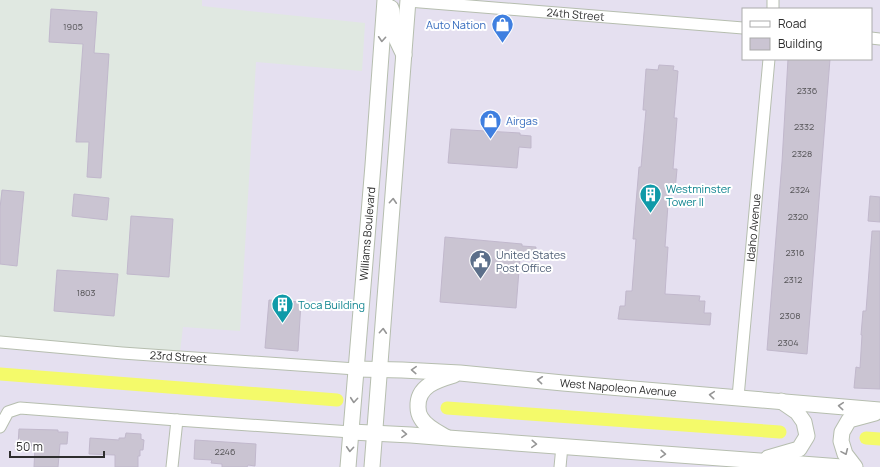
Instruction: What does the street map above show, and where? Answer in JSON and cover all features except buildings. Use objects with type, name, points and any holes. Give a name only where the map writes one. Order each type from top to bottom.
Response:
[{"type":"main road","points":[[385,0],[392,11],[394,34],[404,56]]},
{"type":"main road","name":"Williams Boulevard","points":[[348,467],[385,0]]},
{"type":"main road","name":"Williams Boulevard","points":[[372,467],[408,0]]},
{"type":"main road","name":"West Napoleon Avenue","points":[[356,369],[460,373],[880,410]]},
{"type":"main road","points":[[448,438],[428,426],[421,418],[418,409],[418,400],[422,390],[437,380],[460,373]]},
{"type":"main road","points":[[759,461],[799,449],[807,436],[804,422],[797,412],[780,401]]},
{"type":"main road","points":[[855,467],[845,454],[841,441],[842,432],[849,420],[880,410]]},
{"type":"main road","points":[[351,432],[562,446],[736,463],[759,461],[842,467]]},
{"type":"street","name":"24th Street","points":[[408,0],[742,28]]},
{"type":"street","name":"Idaho Avenue","points":[[738,397],[769,60]]},
{"type":"street","name":"23rd Street","points":[[0,342],[122,353],[356,369]]},
{"type":"street","points":[[0,427],[8,412],[20,408],[351,432]]},
{"type":"street","points":[[172,467],[177,420]]},
{"type":"street","points":[[560,467],[562,446]]},
{"type":"shaded area","points":[[0,0],[202,0],[202,6],[365,23],[362,71],[256,62],[240,331],[183,327],[180,352],[0,338]]},
{"type":"waterway","points":[[0,374],[337,400]]},
{"type":"waterway","points":[[447,408],[780,432]]},
{"type":"waterway","points":[[866,438],[880,439]]},
{"type":"place","name":"Auto Nation","points":[[502,44]]},
{"type":"place","name":"Airgas","points":[[491,140]]},
{"type":"place","name":"Westminster Tower II","points":[[651,214]]},
{"type":"place","name":"United States Post Office","points":[[480,280]]},
{"type":"place","name":"Toca Building","points":[[283,324]]}]
